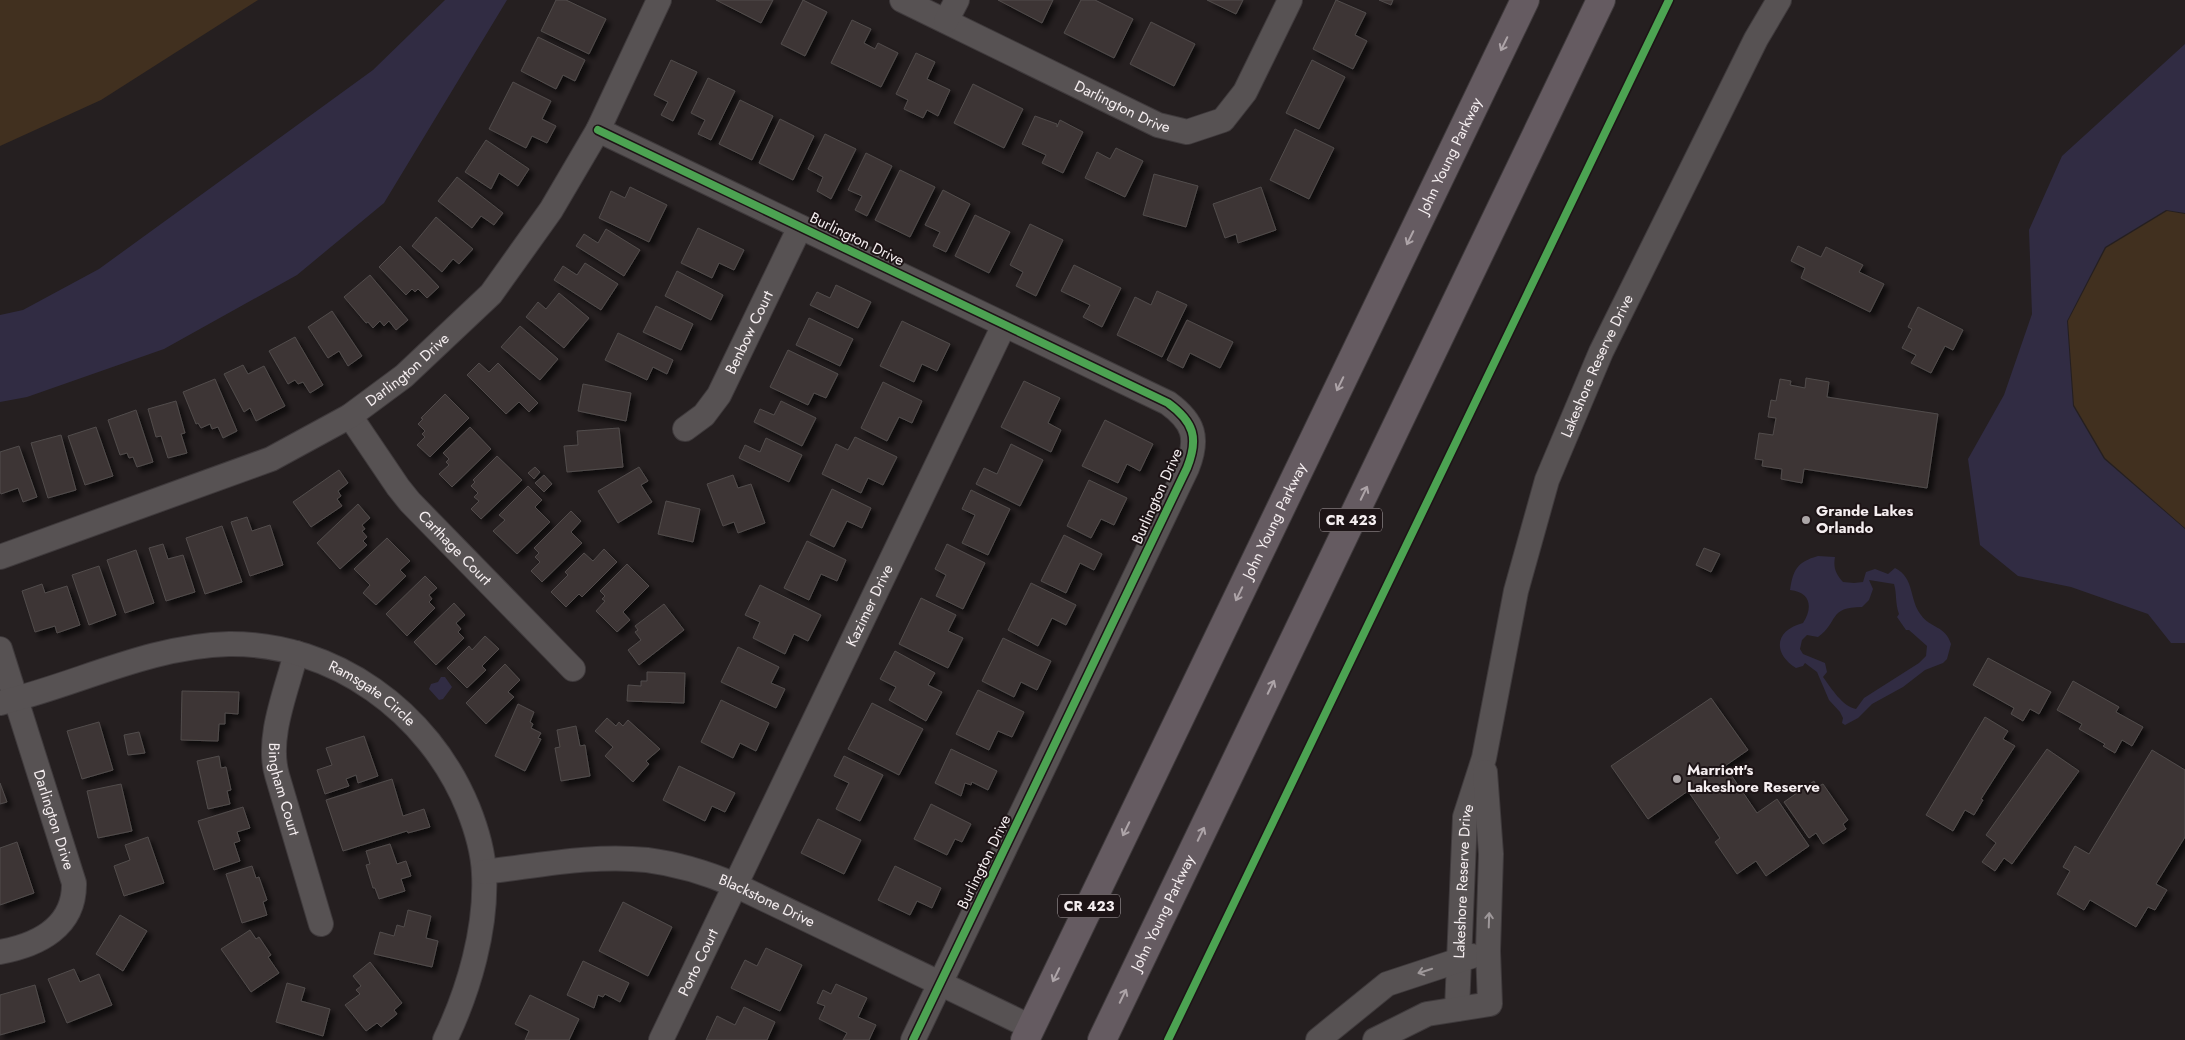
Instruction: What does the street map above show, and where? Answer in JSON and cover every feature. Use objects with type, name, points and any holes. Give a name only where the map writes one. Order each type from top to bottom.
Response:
[{"type":"highway","name":"John Young Parkway","points":[[1028,1033],[1525,0]]},
{"type":"highway","name":"John Young Parkway","points":[[1102,1040],[1601,0]]},
{"type":"street","name":"Darlington Drive","points":[[0,556],[272,459],[350,416],[404,376],[491,294],[551,210],[598,130],[659,0]]},
{"type":"street","name":"Darlington Drive","points":[[902,0],[1158,125],[1187,132],[1223,120],[1245,92],[1290,0]]},
{"type":"street","points":[[946,21],[957,0]]},
{"type":"street","name":"Lakeshore Reserve Drive","points":[[1484,758],[1491,854],[1488,950],[1490,1004],[1457,1009],[1465,817],[1484,758],[1516,590],[1547,480],[1618,318],[1756,39],[1779,0]]},
{"type":"street","name":"Burlington Drive","points":[[598,130],[1168,403],[1183,415],[1188,422],[1194,439],[1187,468],[913,1040]]},
{"type":"street","name":"Benbow Court","points":[[685,429],[704,415],[719,395],[800,227]]},
{"type":"street","name":"Kazimer Drive","points":[[735,885],[1004,325]]},
{"type":"street","name":"Carthage Court","points":[[350,416],[410,502],[573,669]]},
{"type":"street","name":"Ramsgate Circle","points":[[7,701],[176,650],[244,645],[296,653],[334,667],[369,687],[404,713],[433,746],[455,780],[471,816],[481,852],[484,872],[484,919],[460,1010],[445,1040]]},
{"type":"street","name":"Darlington Drive","points":[[0,649],[7,701],[74,883],[74,892],[66,918],[53,931],[0,952]]},
{"type":"street","name":"Bingham Court","points":[[296,653],[275,733],[273,756],[277,776],[321,924]]},
{"type":"street","name":"Blackstone Drive","points":[[484,872],[582,860],[624,858],[683,867],[735,885],[940,983],[1028,1033]]},
{"type":"street","name":"Porto Court","points":[[660,1040],[735,885]]},
{"type":"street","points":[[1318,1040],[1386,984],[1488,950]]},
{"type":"street","points":[[1375,1040],[1427,1014],[1457,1009]]},
{"type":"shaded area","points":[[0,0],[258,0],[101,100],[0,146]]},
{"type":"shaded area","points":[[445,0],[507,0],[384,203],[297,275],[164,349],[27,397],[0,402],[0,315],[23,310],[99,269],[373,70]]},
{"type":"shaded area","points":[[2185,44],[2185,213],[2166,210],[2105,247],[2067,321],[2073,406],[2104,459],[2185,529],[2185,643],[2171,643],[2148,614],[2071,587],[2018,576],[1980,545],[1968,459],[2004,395],[2032,314],[2029,230],[2062,156]]},
{"type":"shaded area","points":[[2167,211],[2185,214],[2185,528],[2105,458],[2074,405],[2068,321],[2106,248]]},
{"type":"shaded area","points":[[1818,556],[1835,557],[1836,571],[1843,582],[1863,582],[1866,572],[1875,569],[1888,574],[1895,568],[1906,577],[1917,609],[1921,615],[1929,623],[1942,630],[1951,644],[1947,659],[1943,663],[1925,670],[1903,687],[1872,704],[1858,718],[1845,725],[1842,723],[1843,718],[1840,712],[1829,700],[1817,672],[1805,663],[1803,666],[1796,668],[1788,662],[1780,649],[1782,636],[1794,626],[1803,623],[1808,612],[1809,606],[1806,597],[1797,591],[1790,590],[1797,568],[1811,558]],"holes":[[[1869,580],[1894,584],[1899,614],[1897,617],[1906,630],[1909,630],[1927,646],[1926,656],[1919,663],[1864,698],[1856,709],[1842,701],[1823,677],[1827,672],[1825,663],[1803,654],[1800,649],[1802,640],[1807,635],[1818,637],[1825,631],[1835,616],[1844,610],[1862,607],[1869,600],[1873,589]]]},
{"type":"shaded area","points":[[441,677],[445,677],[452,687],[443,699],[439,700],[429,689],[431,684],[438,682]]},
{"type":"building","points":[[556,0],[566,0],[606,19],[589,54],[541,31]]},
{"type":"building","points":[[716,0],[773,0],[761,23]]},
{"type":"building","points":[[803,0],[827,12],[805,56],[781,44]]},
{"type":"building","points":[[998,0],[1053,0],[1042,23]]},
{"type":"building","points":[[1081,0],[1095,0],[1133,19],[1114,58],[1064,33]]},
{"type":"building","points":[[1207,0],[1243,0],[1236,14]]},
{"type":"building","points":[[1336,0],[1366,13],[1355,35],[1367,41],[1353,69],[1313,49]]},
{"type":"building","points":[[1379,0],[1393,0],[1391,5]]},
{"type":"building","points":[[852,20],[871,29],[864,43],[875,49],[878,43],[898,53],[881,87],[831,63]]},
{"type":"building","points":[[1151,22],[1195,44],[1174,86],[1130,64]]},
{"type":"building","points":[[538,37],[585,60],[575,81],[563,75],[556,89],[521,71]]},
{"type":"building","points":[[916,53],[935,62],[927,79],[950,90],[938,116],[927,110],[923,118],[904,109],[908,100],[896,94]]},
{"type":"building","points":[[671,60],[697,72],[673,121],[661,115],[668,102],[654,95]]},
{"type":"building","points":[[1312,60],[1345,77],[1319,129],[1286,113]]},
{"type":"building","points":[[708,78],[735,91],[711,140],[698,134],[705,120],[691,113]]},
{"type":"building","points":[[513,82],[551,101],[542,119],[556,126],[547,143],[532,136],[526,148],[489,129]]},
{"type":"building","points":[[973,84],[1023,109],[1004,148],[954,123]]},
{"type":"building","points":[[740,100],[773,116],[752,160],[719,144]]},
{"type":"building","points":[[1035,116],[1057,124],[1057,127],[1060,120],[1083,132],[1063,173],[1042,163],[1046,155],[1022,144]]},
{"type":"building","points":[[780,119],[814,136],[793,180],[759,163]]},
{"type":"building","points":[[1295,129],[1334,148],[1309,199],[1270,180]]},
{"type":"building","points":[[825,134],[856,149],[831,199],[817,191],[823,177],[808,169]]},
{"type":"building","points":[[486,140],[529,169],[518,186],[499,173],[491,189],[465,172]]},
{"type":"building","points":[[1116,148],[1143,161],[1125,197],[1085,178],[1097,152],[1110,159]]},
{"type":"building","points":[[866,153],[892,166],[867,216],[855,210],[862,196],[848,190]]},
{"type":"building","points":[[900,170],[935,187],[910,237],[875,220]]},
{"type":"building","points":[[1154,174],[1198,186],[1186,227],[1143,215]]},
{"type":"building","points":[[457,177],[503,213],[494,225],[481,216],[472,228],[438,201]]},
{"type":"building","points":[[630,187],[667,205],[649,242],[599,218],[611,191],[625,198]]},
{"type":"building","points":[[1261,187],[1276,230],[1238,243],[1236,234],[1225,238],[1213,204]]},
{"type":"building","points":[[943,190],[970,204],[946,252],[933,246],[940,232],[925,225]]},
{"type":"building","points":[[975,215],[1010,232],[989,273],[955,256]]},
{"type":"building","points":[[436,217],[473,249],[459,264],[453,259],[442,272],[412,246]]},
{"type":"building","points":[[1030,224],[1063,240],[1036,296],[1016,286],[1023,272],[1010,265]]},
{"type":"building","points":[[698,228],[744,250],[734,270],[719,263],[712,278],[681,263]]},
{"type":"building","points":[[606,229],[640,250],[624,276],[576,246],[584,234],[598,243]]},
{"type":"building","points":[[400,246],[439,287],[427,298],[418,289],[415,292],[412,289],[406,295],[379,267]]},
{"type":"building","points":[[1798,246],[1821,257],[1826,247],[1863,265],[1859,272],[1884,284],[1870,312],[1801,278],[1805,268],[1791,261]]},
{"type":"building","points":[[585,263],[618,284],[601,310],[554,280],[563,266],[577,275]]},
{"type":"building","points":[[1074,265],[1121,288],[1102,327],[1083,317],[1090,305],[1061,291]]},
{"type":"building","points":[[677,271],[723,295],[711,320],[665,296]]},
{"type":"building","points":[[370,275],[408,320],[396,330],[389,321],[384,326],[380,321],[373,328],[368,322],[366,323],[344,297]]},
{"type":"building","points":[[836,285],[871,302],[858,328],[810,305],[817,292],[830,298]]},
{"type":"building","points":[[1157,291],[1187,305],[1162,357],[1117,335],[1135,297],[1151,305]]},
{"type":"building","points":[[559,293],[589,318],[564,348],[526,317],[538,302],[546,309]]},
{"type":"building","points":[[656,306],[693,324],[681,350],[643,332]]},
{"type":"building","points":[[1918,307],[1963,330],[1953,350],[1945,346],[1931,373],[1911,363],[1916,355],[1902,348],[1912,329],[1908,327]]},
{"type":"building","points":[[332,311],[362,356],[348,366],[339,351],[328,358],[308,327]]},
{"type":"building","points":[[809,318],[853,339],[840,366],[796,345]]},
{"type":"building","points":[[1187,320],[1233,342],[1220,368],[1190,353],[1183,368],[1167,360]]},
{"type":"building","points":[[902,321],[950,344],[937,371],[922,364],[914,382],[880,366]]},
{"type":"building","points":[[520,326],[558,359],[540,380],[501,347]]},
{"type":"building","points":[[618,333],[673,360],[667,374],[653,367],[647,380],[605,360]]},
{"type":"building","points":[[295,337],[323,385],[310,393],[303,382],[298,384],[295,380],[288,384],[269,351]]},
{"type":"building","points":[[788,350],[838,374],[826,398],[814,393],[808,405],[770,387]]},
{"type":"building","points":[[479,363],[489,372],[498,363],[538,403],[529,412],[519,402],[506,414],[467,375]]},
{"type":"building","points":[[243,365],[248,374],[264,366],[285,406],[256,421],[250,408],[244,412],[224,374]]},
{"type":"building","points":[[1806,378],[1829,382],[1827,397],[1938,414],[1927,488],[1804,469],[1802,483],[1781,479],[1782,469],[1762,466],[1763,460],[1755,459],[1759,433],[1773,435],[1776,418],[1768,417],[1771,400],[1776,401],[1780,379],[1791,381],[1790,385],[1805,388]]},
{"type":"building","points":[[215,379],[237,431],[223,438],[218,427],[212,429],[210,424],[201,428],[198,423],[196,424],[183,392]]},
{"type":"building","points":[[1024,381],[1060,398],[1048,423],[1061,430],[1051,452],[1001,427]]},
{"type":"building","points":[[883,382],[922,401],[912,423],[899,417],[887,441],[861,428]]},
{"type":"building","points":[[583,384],[631,393],[626,421],[578,411]]},
{"type":"building","points":[[445,394],[469,418],[430,457],[417,445],[425,437],[422,434],[425,431],[418,424],[423,419],[421,418]]},
{"type":"building","points":[[176,401],[185,433],[181,434],[187,453],[168,458],[161,436],[156,437],[148,409]]},
{"type":"building","points":[[781,401],[816,418],[802,446],[754,422],[760,409],[774,415]]},
{"type":"building","points":[[136,410],[153,462],[137,467],[133,457],[129,458],[127,453],[120,455],[108,420]]},
{"type":"building","points":[[1105,420],[1153,444],[1140,471],[1127,464],[1118,483],[1082,466]]},
{"type":"building","points":[[96,427],[113,476],[85,485],[68,436]]},
{"type":"building","points":[[470,427],[491,449],[452,487],[439,474],[449,465],[446,462],[449,459],[443,453]]},
{"type":"building","points":[[619,428],[623,467],[567,472],[564,446],[578,445],[577,431]]},
{"type":"building","points":[[61,435],[76,490],[48,498],[31,443]]},
{"type":"building","points":[[855,437],[897,457],[883,485],[868,478],[861,493],[822,474],[836,444],[848,450]]},
{"type":"building","points":[[766,438],[802,455],[789,482],[739,458],[745,445],[760,452]]},
{"type":"building","points":[[1011,444],[1043,460],[1020,506],[976,484],[984,468],[997,474]]},
{"type":"building","points":[[19,446],[37,497],[23,502],[18,488],[1,494],[0,492],[0,452]]},
{"type":"building","points":[[497,456],[522,480],[481,519],[471,509],[479,501],[474,497],[478,493],[471,486],[475,482],[473,480]]},
{"type":"building","points":[[535,467],[540,472],[534,479],[528,473]]},
{"type":"building","points":[[639,467],[648,481],[641,485],[652,502],[618,523],[598,491]]},
{"type":"building","points":[[339,470],[348,483],[338,491],[341,496],[337,499],[342,506],[311,527],[293,502]]},
{"type":"building","points":[[544,475],[552,484],[544,492],[535,483]]},
{"type":"building","points":[[733,475],[738,488],[751,484],[765,523],[738,533],[734,522],[723,526],[707,484]]},
{"type":"building","points":[[1089,480],[1127,498],[1114,525],[1101,519],[1091,538],[1067,526]]},
{"type":"building","points":[[528,486],[542,500],[535,507],[550,522],[517,554],[493,531],[505,520],[499,515]]},
{"type":"building","points":[[832,489],[871,508],[862,528],[847,521],[834,547],[810,535]]},
{"type":"building","points":[[971,490],[1010,509],[988,555],[962,543],[975,515],[962,509]]},
{"type":"building","points":[[666,501],[700,509],[693,542],[658,534]]},
{"type":"building","points":[[358,504],[370,518],[362,525],[365,529],[362,531],[367,537],[363,541],[367,545],[340,569],[317,543]]},
{"type":"building","points":[[571,511],[581,521],[571,532],[582,543],[542,582],[531,571],[540,562],[535,557],[539,553],[534,548]]},
{"type":"building","points":[[247,517],[252,531],[270,525],[283,565],[250,576],[231,522]]},
{"type":"building","points":[[222,526],[242,582],[205,594],[186,538]]},
{"type":"building","points":[[1064,535],[1102,554],[1094,570],[1080,563],[1066,593],[1041,581]]},
{"type":"building","points":[[387,538],[410,561],[400,570],[406,576],[376,605],[363,593],[370,585],[354,569]]},
{"type":"building","points":[[807,541],[846,560],[837,581],[821,574],[809,600],[784,588]]},
{"type":"building","points":[[163,544],[168,559],[183,555],[195,592],[166,601],[149,548]]},
{"type":"building","points":[[947,544],[985,563],[963,609],[936,596],[946,575],[935,569]]},
{"type":"building","points":[[1704,548],[1720,554],[1711,572],[1696,565]]},
{"type":"building","points":[[604,549],[617,562],[582,597],[579,594],[566,607],[551,592],[568,575],[565,572],[584,553],[593,561]]},
{"type":"building","points":[[136,550],[154,603],[125,613],[107,560]]},
{"type":"building","points":[[627,564],[649,586],[623,612],[630,620],[617,632],[596,611],[605,601],[602,599],[605,596],[600,591]]},
{"type":"building","points":[[99,566],[116,615],[89,625],[72,575]]},
{"type":"building","points":[[425,576],[437,588],[429,595],[432,599],[429,602],[435,608],[407,636],[386,614]]},
{"type":"building","points":[[1031,583],[1076,605],[1066,625],[1052,618],[1038,646],[1008,630]]},
{"type":"building","points":[[42,584],[45,593],[67,586],[80,625],[57,633],[55,626],[35,632],[22,591]]},
{"type":"building","points":[[760,585],[821,615],[808,641],[794,634],[785,654],[753,638],[760,622],[745,615]]},
{"type":"building","points":[[921,598],[956,615],[948,631],[963,638],[948,668],[899,644]]},
{"type":"building","points":[[454,603],[465,615],[456,623],[461,629],[458,632],[464,638],[436,665],[414,642]]},
{"type":"building","points":[[664,604],[684,630],[639,665],[628,650],[641,640],[635,632],[638,630],[635,626]]},
{"type":"building","points":[[485,636],[499,649],[482,666],[486,670],[467,688],[447,668],[469,646],[472,650]]},
{"type":"building","points":[[1003,638],[1051,661],[1037,690],[1021,682],[1014,697],[982,681]]},
{"type":"building","points":[[738,647],[779,667],[771,683],[785,689],[776,708],[721,682]]},
{"type":"building","points":[[895,651],[935,673],[928,685],[942,692],[926,721],[889,700],[896,687],[880,679]]},
{"type":"building","points":[[1988,658],[2051,692],[2039,714],[2030,709],[2023,721],[2011,714],[2014,708],[1973,685]]},
{"type":"building","points":[[505,664],[520,680],[508,692],[514,697],[486,724],[466,703]]},
{"type":"building","points":[[647,672],[685,673],[684,703],[627,701],[628,685],[641,686],[641,681],[647,681]]},
{"type":"building","points":[[2073,681],[2119,707],[2116,712],[2143,727],[2132,746],[2122,740],[2115,753],[2103,746],[2105,744],[2079,729],[2082,724],[2057,710]]},
{"type":"building","points":[[978,690],[1024,712],[1012,737],[998,731],[989,750],[956,734]]},
{"type":"building","points":[[182,691],[239,692],[238,714],[225,713],[225,724],[219,724],[218,741],[181,740]]},
{"type":"building","name":"Marriott's Lakeshore Reserve","points":[[1711,698],[1748,750],[1725,766],[1757,813],[1777,799],[1809,846],[1766,876],[1756,861],[1737,874],[1715,842],[1720,838],[1688,791],[1648,819],[1611,766]]},
{"type":"building","points":[[721,700],[769,723],[756,751],[740,743],[733,758],[701,742]]},
{"type":"building","points":[[872,703],[923,729],[899,775],[848,749]]},
{"type":"building","points":[[518,704],[534,712],[530,722],[533,724],[531,728],[541,733],[538,738],[541,739],[525,771],[495,756]]},
{"type":"building","points":[[1985,717],[2008,731],[2003,739],[2015,746],[1981,799],[1983,800],[1974,815],[1965,810],[1953,831],[1926,815]]},
{"type":"building","points":[[607,718],[616,726],[619,722],[623,726],[628,720],[660,749],[646,761],[649,764],[633,782],[605,756],[613,747],[595,731]]},
{"type":"building","points":[[99,722],[113,770],[82,779],[67,731]]},
{"type":"building","points":[[576,726],[580,746],[585,745],[590,776],[561,781],[555,748],[560,747],[557,730]]},
{"type":"building","points":[[139,732],[145,753],[128,755],[124,735]]},
{"type":"building","points":[[364,736],[378,776],[358,783],[356,775],[346,779],[349,786],[325,794],[317,770],[332,765],[326,748]]},
{"type":"building","points":[[951,749],[997,771],[988,790],[972,782],[971,785],[965,783],[961,796],[935,783]]},
{"type":"building","points":[[2047,749],[2079,771],[2012,864],[2004,858],[1995,871],[1982,862],[1996,843],[1986,835]]},
{"type":"building","points":[[2152,750],[2185,770],[2185,837],[2156,884],[2167,890],[2155,910],[2148,907],[2136,927],[2090,900],[2084,910],[2057,894],[2070,871],[2063,867],[2075,846],[2089,854]]},
{"type":"building","points":[[219,756],[221,768],[226,767],[231,790],[227,791],[230,804],[208,809],[197,761]]},
{"type":"building","points":[[844,756],[883,775],[860,821],[836,809],[849,783],[834,776]]},
{"type":"building","points":[[679,766],[735,793],[725,812],[712,806],[705,821],[663,800]]},
{"type":"building","points":[[392,779],[403,816],[424,809],[430,827],[408,833],[407,831],[343,851],[326,800]]},
{"type":"building","points":[[1814,781],[1817,787],[1823,784],[1848,820],[1843,824],[1846,829],[1823,844],[1816,833],[1809,838],[1784,802]]},
{"type":"building","points":[[0,783],[7,802],[0,804]]},
{"type":"building","points":[[121,784],[132,831],[98,838],[87,791]]},
{"type":"building","points":[[931,804],[971,824],[962,842],[955,839],[947,855],[914,839]]},
{"type":"building","points":[[243,807],[250,828],[237,832],[240,841],[234,843],[240,861],[214,870],[198,821]]},
{"type":"building","points":[[818,819],[861,840],[844,874],[801,853]]},
{"type":"building","points":[[148,837],[164,883],[124,896],[114,866],[130,860],[125,845]]},
{"type":"building","points":[[17,842],[34,893],[0,905],[0,848]]},
{"type":"building","points":[[390,844],[397,864],[406,861],[411,876],[401,879],[405,891],[379,899],[375,888],[373,888],[366,865],[370,864],[366,851]]},
{"type":"building","points":[[252,866],[256,878],[259,877],[267,900],[263,902],[267,915],[242,923],[226,874]]},
{"type":"building","points":[[895,866],[941,888],[932,908],[917,901],[910,915],[878,900]]},
{"type":"building","points":[[623,902],[672,927],[648,976],[599,951]]},
{"type":"building","points":[[408,910],[431,916],[426,938],[438,941],[432,967],[374,954],[380,932],[394,936],[397,925],[404,927]]},
{"type":"building","points":[[120,915],[147,931],[123,971],[96,954]]},
{"type":"building","points":[[250,930],[256,939],[259,937],[271,955],[268,957],[279,973],[251,992],[221,949]]},
{"type":"building","points":[[766,948],[802,965],[780,1011],[731,988],[745,960],[757,966]]},
{"type":"building","points":[[583,961],[629,983],[620,1002],[605,994],[603,997],[598,995],[594,1008],[567,995]]},
{"type":"building","points":[[370,962],[402,1003],[394,1010],[397,1014],[381,1027],[377,1023],[366,1031],[345,1005],[360,994],[356,990],[361,986],[353,976]]},
{"type":"building","points":[[74,969],[80,982],[99,974],[112,1005],[67,1023],[48,979]]},
{"type":"building","points":[[287,983],[305,988],[301,1001],[330,1009],[323,1036],[276,1022]]},
{"type":"building","points":[[836,984],[867,998],[858,1017],[876,1025],[869,1040],[843,1040],[847,1033],[819,1019],[825,1006],[817,1003],[823,990],[831,994]]},
{"type":"building","points":[[35,985],[45,1022],[0,1035],[0,995]]},
{"type":"building","points":[[530,995],[579,1019],[569,1040],[525,1040],[529,1031],[515,1024]]},
{"type":"building","points":[[744,1007],[775,1022],[767,1040],[706,1040],[717,1016],[735,1025]]},
{"type":"cycle path","points":[[1168,1040],[1669,0]]},
{"type":"cycle path","points":[[598,130],[1168,403],[1184,417],[1192,431],[1193,448],[1187,468],[913,1040]]},
{"type":"place","name":"Grande Lakes Orlando","points":[[1806,520]]},
{"type":"place","name":"Marriott's Lakeshore Reserve","points":[[1677,779]]}]
